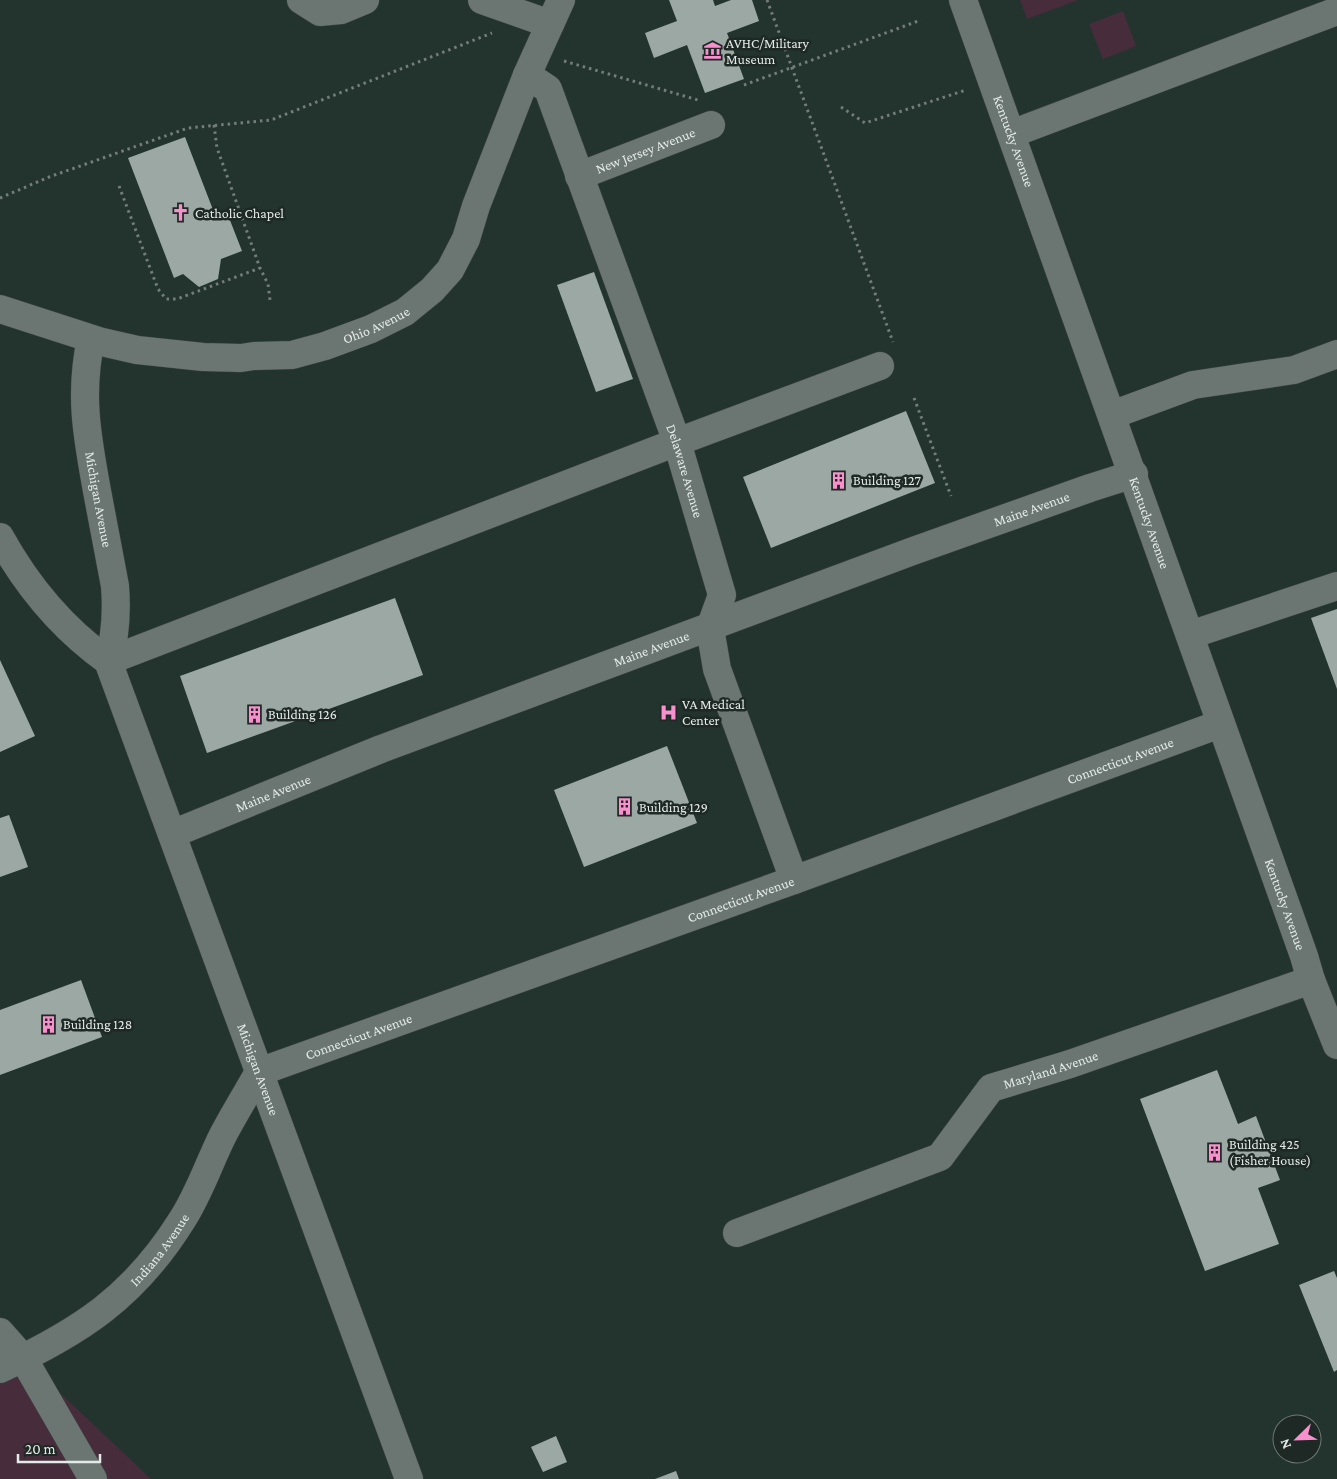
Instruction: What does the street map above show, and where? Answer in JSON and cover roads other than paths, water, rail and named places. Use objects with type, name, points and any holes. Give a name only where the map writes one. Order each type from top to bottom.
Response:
[{"type":"street","points":[[301,0],[320,12],[340,10],[365,0]]},
{"type":"street","points":[[482,0],[556,12]]},
{"type":"street","points":[[529,0],[556,12]]},
{"type":"street","name":"Kentucky Avenue","points":[[963,0],[1134,474],[1220,724],[1304,956],[1310,980],[1337,1045]]},
{"type":"street","points":[[1011,134],[1337,11]]},
{"type":"street","name":"Ohio Avenue","points":[[0,309],[91,338],[137,350],[171,355],[241,358],[292,355],[325,346],[371,329],[405,312],[432,290],[450,270],[466,239],[476,206],[527,75],[556,12]]},
{"type":"street","name":"Delaware Avenue","points":[[527,75],[548,89],[677,442],[722,595],[710,628],[717,669],[794,880]]},
{"type":"street","name":"New Jersey Avenue","points":[[579,176],[707,113]]},
{"type":"street","name":"Michigan Avenue","points":[[91,338],[86,360],[84,400],[88,440],[115,586],[116,605],[113,644],[108,661],[409,1479]]},
{"type":"street","points":[[1112,416],[1194,385],[1294,370],[1337,354]]},
{"type":"street","points":[[2,544],[32,586],[67,627],[108,661],[880,366]]},
{"type":"street","name":"Maine Avenue","points":[[172,834],[382,750],[913,551],[1134,474]]},
{"type":"street","points":[[1190,636],[1337,586]]},
{"type":"street","name":"Connecticut Avenue","points":[[259,1072],[794,880],[1220,724]]},
{"type":"street","name":"Maryland Avenue","points":[[738,1233],[940,1157],[991,1088],[1070,1064],[1310,980]]},
{"type":"street","name":"Indiana Avenue","points":[[12,1364],[91,1320],[130,1287],[150,1266],[184,1218],[224,1133],[259,1072]]},
{"type":"street","points":[[0,1332],[12,1364],[93,1479]]},
{"type":"place","name":"AVHC/Military Museum","points":[[712,51]]},
{"type":"place","name":"Catholic Chapel","points":[[181,213]]},
{"type":"place","name":"Building 127","points":[[839,480]]},
{"type":"place","name":"VA Medical Center","points":[[668,712]]},
{"type":"place","name":"Building 126","points":[[254,714]]},
{"type":"place","name":"Building 129","points":[[625,807]]},
{"type":"place","name":"Building 128","points":[[49,1024]]},
{"type":"place","name":"Building 425 (Fisher House)","points":[[1215,1152]]}]
